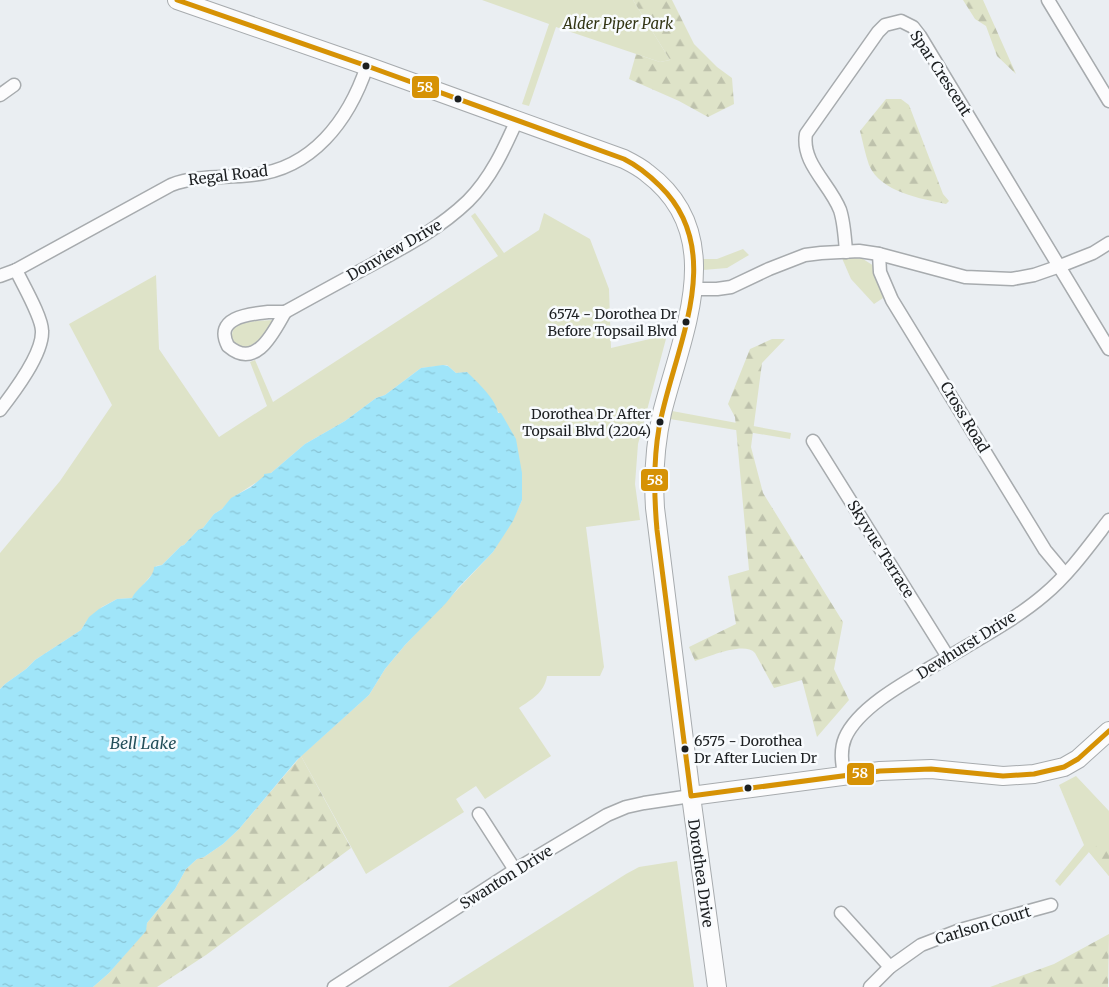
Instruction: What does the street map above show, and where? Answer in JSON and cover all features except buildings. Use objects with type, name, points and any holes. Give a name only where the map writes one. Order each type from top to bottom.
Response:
[{"type":"street","name":"Dorothea Drive","points":[[177,0],[368,66],[624,159],[660,183],[678,205],[689,229],[694,255],[694,289],[658,432],[654,486],[657,530],[717,987]]},
{"type":"street","points":[[1048,0],[1109,101]]},
{"type":"street","name":"Spar Crescent","points":[[846,252],[840,211],[809,159],[804,143],[806,134],[878,32],[885,25],[901,21],[913,27],[920,36],[1060,266]]},
{"type":"street","name":"Regal Road","points":[[0,276],[16,270],[171,185],[185,180],[254,175],[298,160],[318,146],[338,126],[359,90],[368,66]]},
{"type":"street","points":[[0,95],[14,85]]},
{"type":"street","name":"Donview Drive","points":[[285,312],[256,352],[249,354],[240,353],[228,346],[225,334],[226,329],[235,318],[242,315],[285,312],[415,241],[444,222],[468,201],[497,163],[517,120]]},
{"type":"street","points":[[694,289],[731,287],[769,268],[805,255],[859,251],[879,254],[965,277],[1012,279],[1034,275],[1060,266],[1093,253],[1109,243]]},
{"type":"street","name":"Cross Road","points":[[879,254],[880,272],[892,300],[1045,550],[1065,574]]},
{"type":"street","points":[[1060,266],[1109,348]]},
{"type":"street","points":[[0,410],[38,353],[41,341],[42,330],[39,320],[16,270]]},
{"type":"street","name":"Skyvue Terrace","points":[[813,441],[948,658]]},
{"type":"street","name":"Dewhurst Drive","points":[[844,775],[843,744],[854,722],[895,689],[948,658],[1044,596],[1065,574],[1109,520]]},
{"type":"street","points":[[691,796],[880,771],[930,768],[1003,776],[1049,771],[1078,759],[1109,731]]},
{"type":"street","name":"Swanton Drive","points":[[336,986],[586,827],[619,810],[644,803],[691,796]]},
{"type":"street","points":[[479,814],[516,870]]},
{"type":"street","name":"Carlson Court","points":[[870,987],[906,954],[937,937],[1052,905]]},
{"type":"street","points":[[841,913],[890,967]]},
{"type":"green space","name":"Alder Piper Park","points":[[482,0],[633,0],[670,60],[660,62],[556,27],[529,106],[522,104],[549,24]]},
{"type":"green space","points":[[633,0],[672,0],[694,44],[717,67],[732,78],[734,104],[708,117],[679,101],[629,79],[636,54],[660,62],[670,60]]},
{"type":"green space","points":[[963,0],[983,0],[1016,74],[997,56],[986,26],[975,19]]},
{"type":"green space","points":[[886,99],[901,99],[909,105],[943,194],[949,201],[946,204],[903,193],[882,182],[874,174],[869,165],[860,131]]},
{"type":"green space","points":[[475,213],[504,253],[539,230],[544,213],[590,239],[609,289],[611,348],[667,335],[638,444],[635,484],[640,520],[586,527],[604,667],[600,676],[547,676],[540,691],[519,708],[551,756],[485,799],[476,786],[456,799],[464,812],[366,874],[301,756],[369,695],[385,669],[405,645],[493,552],[522,500],[499,413],[467,372],[456,373],[447,365],[421,368],[385,395],[376,398],[345,421],[305,444],[271,473],[232,498],[222,509],[214,514],[203,528],[198,530],[162,565],[156,566],[154,572],[132,598],[117,599],[102,607],[86,622],[81,630],[35,660],[0,689],[0,553],[60,481],[112,405],[69,324],[156,275],[159,349],[219,437],[267,406],[250,362],[255,360],[273,402],[498,256],[471,216]]},
{"type":"green space","points":[[743,249],[749,255],[727,268],[703,270],[703,259],[717,259]]},
{"type":"green space","points":[[841,256],[863,259],[874,266],[883,298],[874,304],[851,279]]},
{"type":"green space","points":[[274,320],[259,339],[250,346],[238,348],[231,340],[233,329],[237,326]]},
{"type":"green space","points":[[772,339],[785,339],[762,363],[751,447],[763,493],[843,622],[834,669],[849,700],[817,737],[802,680],[774,688],[755,653],[750,650],[735,649],[695,661],[689,647],[736,624],[728,576],[749,570],[735,417],[728,404],[750,349]]},
{"type":"green space","points":[[672,411],[791,433],[790,439],[670,419]]},
{"type":"green space","points":[[301,756],[351,848],[206,955],[157,987],[93,987],[109,973],[145,931],[147,923],[175,889],[186,869],[197,859],[204,857],[223,844],[239,829]]},
{"type":"green space","points":[[1076,776],[1109,811],[1109,876],[1089,852],[1060,886],[1055,881],[1084,845],[1059,785]]},
{"type":"green space","points":[[1109,836],[1109,876],[1089,852]]},
{"type":"green space","points":[[677,861],[694,987],[448,987],[626,874],[639,867]]},
{"type":"green space","points":[[1109,934],[1108,987],[990,987],[1054,964]]},
{"type":"water","name":"Bell Lake","points":[[448,366],[456,373],[467,372],[476,381],[494,402],[498,413],[501,413],[516,439],[522,473],[522,500],[513,521],[493,552],[405,645],[385,669],[369,695],[297,760],[239,829],[223,844],[204,857],[197,859],[186,869],[175,889],[147,923],[146,931],[109,973],[93,987],[0,987],[0,689],[35,660],[81,630],[89,617],[99,609],[117,599],[132,598],[151,576],[154,567],[162,565],[198,530],[203,528],[214,514],[222,509],[231,498],[251,487],[264,474],[271,473],[305,444],[345,421],[376,398],[385,395],[421,368]]},
{"type":"transit line","name":"58","points":[[177,0],[624,159],[656,182],[680,212],[691,241],[694,271],[691,303],[684,335],[659,428],[655,466],[655,492],[657,530],[691,796],[880,771],[931,769],[1003,776],[1034,774],[1064,767],[1078,759],[1109,731]]},
{"type":"place","name":"6574 - Dorothea Dr Before Topsail Blvd","points":[[686,322]]},
{"type":"place","name":"Dorothea Dr After Topsail Blvd (2204)","points":[[660,422]]},
{"type":"place","name":"6575 - Dorothea Dr After Lucien Dr","points":[[685,749]]}]
